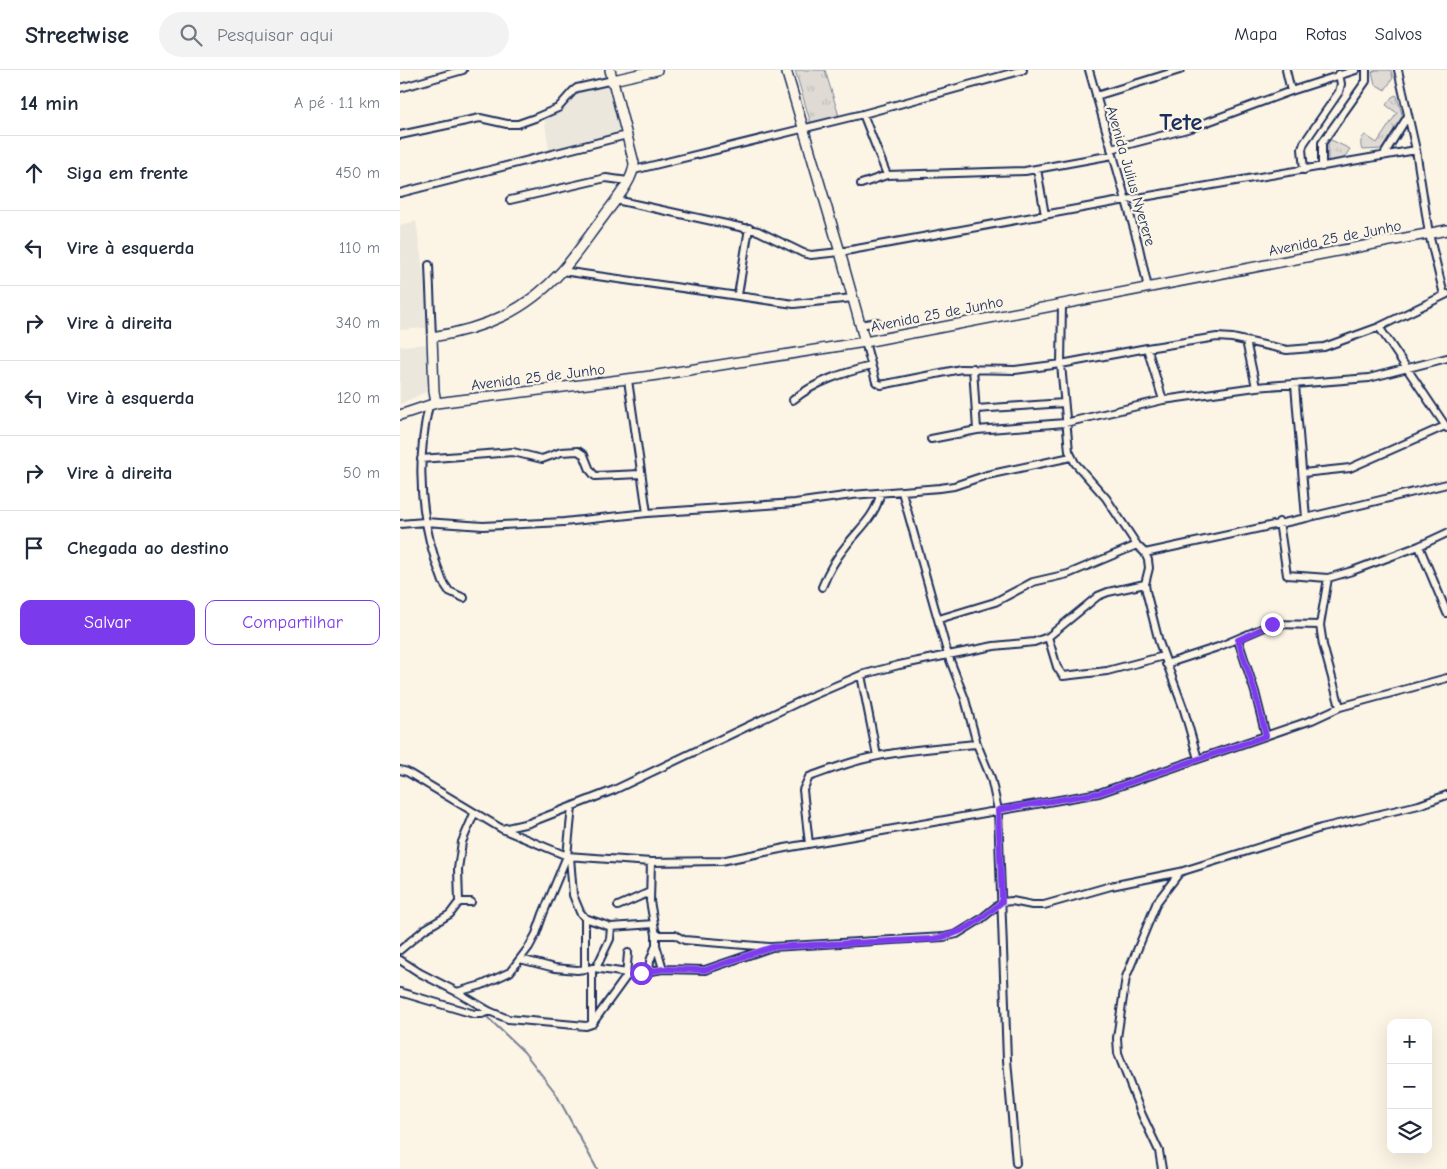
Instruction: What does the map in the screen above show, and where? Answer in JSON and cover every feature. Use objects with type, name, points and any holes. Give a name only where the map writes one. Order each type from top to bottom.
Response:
[{"type":"street","points":[[400,88],[462,70]]},
{"type":"street","points":[[432,337],[479,328],[507,315],[536,296],[562,270],[616,200],[634,170],[634,163],[610,70]]},
{"type":"street","points":[[400,135],[480,118],[507,124],[518,124],[558,108],[577,88],[657,70]]},
{"type":"street","points":[[786,70],[840,252],[871,366],[876,382],[881,385],[950,370],[973,368],[1015,370],[1217,338],[1246,341],[1287,350],[1324,347],[1379,327],[1445,295],[1429,234],[1416,150],[1398,70]]},
{"type":"street","points":[[634,170],[863,114],[1023,70]]},
{"type":"street","name":"Avenida Julius Nyerere","points":[[1088,70],[1138,243],[1148,288]]},
{"type":"street","points":[[1096,96],[1180,70]]},
{"type":"street","points":[[1286,70],[1291,91]]},
{"type":"street","points":[[861,184],[887,175],[1025,171],[1112,152],[1191,128],[1339,74],[1356,70]]},
{"type":"street","points":[[1322,167],[1320,147],[1366,81],[1366,70]]},
{"type":"street","points":[[1304,170],[1303,146],[1339,92],[1341,84],[1339,74]]},
{"type":"street","points":[[863,114],[887,175]]},
{"type":"street","points":[[1383,156],[1408,116]]},
{"type":"street","points":[[400,193],[627,136]]},
{"type":"street","points":[[616,200],[749,228],[772,236],[803,253],[811,255],[840,252],[1045,214],[1416,150]]},
{"type":"street","points":[[1038,169],[1045,214]]},
{"type":"street","points":[[510,200],[606,178],[628,181]]},
{"type":"street","points":[[738,295],[749,228]]},
{"type":"street","name":"Avenida 25 de Junho","points":[[400,415],[433,404],[628,380],[865,342],[1447,230]]},
{"type":"street","points":[[429,265],[434,391],[421,460],[421,490],[425,522],[443,582],[449,590],[464,598]]},
{"type":"street","points":[[562,270],[794,304],[853,298]]},
{"type":"street","points":[[1062,305],[1061,364],[1065,423],[1071,457],[1115,509],[1148,560],[1145,584],[1166,664],[1184,710],[1198,758]]},
{"type":"street","points":[[860,325],[876,322]]},
{"type":"street","points":[[1303,473],[1350,468],[1446,427],[1379,327]]},
{"type":"street","points":[[1246,341],[1256,387]]},
{"type":"street","points":[[1148,348],[1163,400]]},
{"type":"street","points":[[931,439],[977,430],[1065,423],[1163,400],[1256,387],[1369,378],[1447,358]]},
{"type":"street","points":[[793,400],[809,388],[827,379],[871,366]]},
{"type":"street","points":[[973,368],[977,430]]},
{"type":"street","points":[[628,380],[647,513]]},
{"type":"street","points":[[1295,384],[1306,518]]},
{"type":"street","points":[[976,409],[1064,403]]},
{"type":"street","points":[[421,460],[513,452],[542,459],[561,452],[578,451],[584,455],[590,470],[595,476],[641,474]]},
{"type":"street","points":[[400,524],[425,522],[492,526],[564,522],[647,513],[795,504],[852,496],[954,486],[987,475],[1071,457]]},
{"type":"street","points":[[1145,553],[1280,522],[1306,518],[1447,484]]},
{"type":"street","points":[[902,492],[948,655],[964,699],[977,744],[991,778],[998,810],[1007,1060],[1016,1163]]},
{"type":"street","points":[[822,587],[844,547],[868,520],[878,504],[880,494]]},
{"type":"street","points":[[1280,522],[1287,575],[1328,578],[1419,546],[1447,533]]},
{"type":"street","points":[[938,619],[995,602],[1033,582],[1068,574],[1137,545]]},
{"type":"street","points":[[1419,546],[1430,575],[1444,595],[1447,613]]},
{"type":"street","points":[[1328,578],[1320,625],[1323,645],[1340,707]]},
{"type":"street","points":[[502,829],[529,823],[572,807],[648,774],[807,698],[861,675],[899,665],[994,646],[1034,642],[1048,637],[1098,596],[1145,584]]},
{"type":"street","points":[[1166,664],[1238,640],[1272,624],[1320,625]]},
{"type":"street","points":[[1048,637],[1057,667],[1063,676],[1107,671],[1164,656]]},
{"type":"street","points":[[1238,640],[1255,692],[1266,736]]},
{"type":"street","points":[[861,675],[877,756]]},
{"type":"street","points":[[400,770],[408,772],[474,814],[502,829],[569,857],[651,862],[721,862],[809,844],[1099,793],[1312,720],[1340,707],[1447,678]]},
{"type":"street","points":[[809,844],[803,790],[809,778],[845,764],[877,756],[936,747],[977,744]]},
{"type":"street","points":[[656,935],[676,935],[684,940],[772,947],[944,937],[957,934],[981,919],[1002,902],[1012,901],[1044,905],[1111,886],[1180,872],[1321,828],[1419,805],[1447,795]]},
{"type":"street","points":[[572,807],[569,857],[573,895],[580,912],[585,918],[611,927],[654,924]]},
{"type":"street","points":[[400,950],[425,929],[450,914],[458,902],[458,870],[462,842],[474,814]]},
{"type":"street","points":[[457,992],[482,985],[510,972],[536,934],[569,857]]},
{"type":"street","points":[[651,862],[650,892],[656,945],[664,969]]},
{"type":"street","points":[[1162,1169],[1159,1151],[1142,1115],[1118,1053],[1117,1038],[1126,977],[1157,902],[1180,872]]},
{"type":"street","points":[[618,906],[650,892]]},
{"type":"street","points":[[458,902],[471,902]]},
{"type":"street","points":[[585,918],[591,968],[592,1024]]},
{"type":"street","points":[[591,968],[610,939],[611,927]]},
{"type":"street","points":[[649,972],[650,961],[656,945]]},
{"type":"street","points":[[520,959],[555,968],[573,970],[591,968],[626,975],[664,969],[705,970],[772,947]]},
{"type":"street","points":[[400,960],[489,1011],[508,1019],[548,1021],[586,1026],[592,1024],[626,975],[628,953]]},
{"type":"street","points":[[400,992],[474,1014],[482,1014],[489,1011]]},
{"type":"shaded area","points":[[612,85],[622,132],[549,150],[544,117],[561,110],[569,99],[577,93]]},
{"type":"shaded area","points":[[416,221],[426,291],[426,328],[400,330],[400,225]]},
{"type":"shaded area","points":[[428,344],[430,390],[400,404],[400,346]]},
{"type":"green space","points":[[795,70],[825,70],[839,116],[811,124]]},
{"type":"green space","points":[[1376,70],[1391,70],[1393,78],[1385,90],[1375,84],[1372,72]]},
{"type":"green space","points":[[1396,95],[1403,118],[1382,149],[1362,150],[1362,138],[1365,135],[1377,143],[1397,113],[1386,105]]},
{"type":"green space","points":[[1331,140],[1350,149],[1342,161],[1328,162],[1328,142]]},
{"type":"waterway","points":[[486,1016],[524,1052],[555,1092],[597,1169]]},
{"type":"district","name":"Tete","points":[[1181,121]]},
{"type":"route","points":[[641,973],[664,969],[705,970],[772,947],[932,939],[957,934],[981,919],[1002,902],[998,810],[1099,793],[1266,736],[1255,692],[1238,640],[1272,624]]}]
